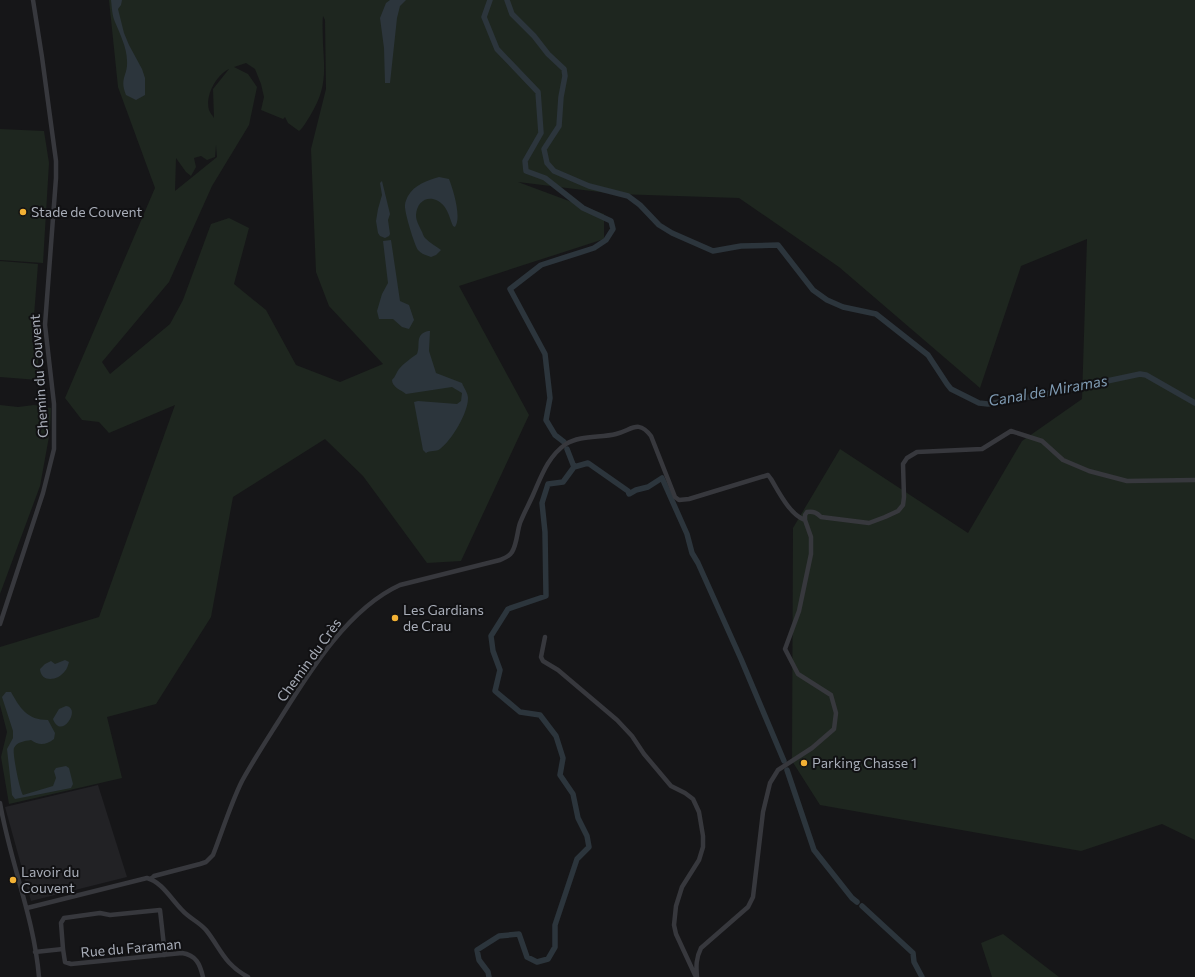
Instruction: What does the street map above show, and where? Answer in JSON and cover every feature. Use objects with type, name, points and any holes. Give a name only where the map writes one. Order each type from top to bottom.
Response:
[{"type":"street","name":"Chemin du Couvent","points":[[0,624],[42,493],[54,449],[54,404],[45,325],[56,161],[33,0]]},
{"type":"street","name":"Chemin du Crès","points":[[151,879],[154,876],[206,862],[213,855],[241,782],[269,737],[310,673],[344,628],[373,601],[400,585],[508,557],[512,552],[520,523],[546,465],[566,444],[576,440],[617,434],[634,427],[646,429],[651,436],[674,497],[679,500],[689,499],[768,475],[787,504],[805,520]]},
{"type":"street","points":[[697,977],[696,960],[701,948],[748,907],[753,897],[763,812],[770,783],[778,770],[812,748],[834,729],[836,713],[831,695],[798,674],[785,649],[799,611],[811,554],[811,537],[805,520],[805,515],[807,512],[812,511],[817,513],[821,518],[869,523],[885,517],[898,511],[903,505],[903,464],[907,458],[916,452],[982,449],[994,443],[1002,435],[1011,431],[1042,441],[1063,460],[1089,471],[1127,481],[1195,480]]},
{"type":"street","points":[[545,637],[541,657],[546,664],[558,670],[617,720],[632,736],[644,754],[671,786],[693,799],[699,812],[703,836],[703,847],[699,860],[682,887],[676,906],[674,925],[676,934],[697,977]]},
{"type":"street","points":[[0,803],[27,908],[39,977]]},
{"type":"street","points":[[27,908],[146,878],[151,879],[166,892],[183,912],[205,928],[223,957],[238,972],[248,977]]},
{"type":"street","points":[[63,948],[61,922],[64,918],[100,913],[110,915],[160,910],[165,955]]},
{"type":"street","name":"Rue du Faraman","points":[[35,952],[63,948],[65,962],[71,964],[191,954],[196,958],[203,977]]},
{"type":"street","points":[[236,977],[238,972]]},
{"type":"shaded area","points":[[109,0],[1195,0],[1195,840],[1162,824],[1081,851],[820,805],[792,761],[793,528],[840,449],[968,533],[1022,441],[1082,399],[1087,239],[1021,266],[980,388],[839,267],[739,198],[616,194],[518,182],[604,214],[604,239],[459,286],[529,415],[461,561],[427,563],[363,476],[325,439],[233,497],[211,617],[156,704],[107,717],[122,778],[9,804],[1,757],[7,732],[0,705],[0,647],[99,617],[175,405],[109,433],[99,422],[82,420],[65,398],[155,188],[118,87]],"holes":[[[323,16],[325,20],[326,89],[311,149],[316,272],[329,306],[383,364],[340,382],[296,365],[266,310],[234,284],[249,228],[229,218],[211,224],[183,300],[170,324],[110,374],[102,362],[169,282],[212,186],[249,125],[257,87],[248,74],[234,67],[246,63],[255,69],[264,97],[261,110],[283,119],[285,117],[288,123],[299,131],[305,124],[322,90],[324,73]],[[229,69],[213,89],[214,118],[209,110],[208,104],[210,92],[220,76]],[[216,145],[217,157],[175,191],[176,158],[186,172],[191,176],[196,167],[194,158],[201,156],[207,160],[215,157]]]},
{"type":"shaded area","points":[[111,0],[122,0],[118,9],[124,33],[145,78],[145,95],[136,100],[126,95],[123,85],[127,66],[127,56],[123,41],[113,17]]},
{"type":"shaded area","points":[[390,0],[406,0],[400,6],[397,18],[390,83],[385,83],[384,48],[380,18],[386,3]]},
{"type":"shaded area","name":"Stade de Couvent","points":[[0,129],[44,131],[49,163],[43,263],[0,260]]},
{"type":"shaded area","points":[[439,177],[449,179],[453,189],[458,217],[455,227],[453,226],[446,209],[440,202],[426,199],[419,205],[416,217],[424,236],[441,250],[436,255],[431,257],[418,250],[416,247],[405,204],[408,196],[414,189],[426,181]]},
{"type":"shaded area","points":[[382,181],[390,214],[388,220],[390,234],[385,238],[380,236],[378,233],[376,221],[382,195],[380,183]]},
{"type":"shaded area","points":[[391,240],[400,301],[409,305],[414,320],[409,329],[402,327],[393,319],[379,319],[377,311],[382,294],[388,283],[383,241]]},
{"type":"shaded area","points":[[0,261],[38,264],[32,342],[38,342],[38,380],[0,377]]},
{"type":"shaded area","points":[[430,331],[429,351],[436,373],[462,383],[467,392],[468,398],[462,418],[454,433],[445,445],[440,449],[426,453],[423,450],[414,402],[457,404],[461,401],[462,393],[452,387],[406,394],[395,386],[392,380],[398,370],[417,354],[419,338]]},
{"type":"shaded area","points":[[0,405],[18,407],[34,405],[51,408],[50,431],[40,486],[0,594]]},
{"type":"shaded area","points":[[65,660],[69,662],[66,670],[62,674],[58,677],[50,679],[43,677],[40,669],[45,664],[51,661],[55,664]]},
{"type":"shaded area","points":[[6,692],[11,692],[21,708],[29,715],[35,718],[48,720],[55,733],[54,739],[48,743],[40,744],[28,740],[15,746],[14,757],[23,795],[53,786],[56,778],[54,771],[56,768],[66,766],[69,768],[73,784],[71,788],[15,799],[12,795],[7,749],[13,738],[13,731],[2,697]]},
{"type":"shaded area","points":[[66,706],[71,709],[71,716],[66,724],[59,726],[53,719],[59,709]]},
{"type":"shaded area","points":[[98,785],[127,877],[31,901],[5,807]]},
{"type":"shaded area","points":[[1003,934],[1059,977],[992,977],[981,943]]},
{"type":"waterway","points":[[490,0],[484,17],[497,49],[538,92],[541,133],[525,161],[526,171],[545,178],[583,208],[611,221],[613,229],[606,240],[594,248],[541,265],[510,289],[545,354],[550,398],[546,420],[555,435],[564,442]]},
{"type":"waterway","name":"Canal de Miramas","points":[[507,0],[512,14],[534,36],[548,54],[564,69],[565,76],[561,97],[559,126],[544,149],[547,163],[554,171],[589,186],[628,196],[640,205],[659,225],[672,233],[713,251],[741,246],[778,245],[813,290],[827,300],[843,307],[876,314],[928,355],[951,389],[979,403],[988,404],[1041,395],[1140,374],[1146,375],[1195,403]]},
{"type":"waterway","points":[[489,977],[488,972],[479,960],[477,950],[499,936],[519,934],[527,957],[537,962],[548,959],[555,947],[555,925],[577,859],[589,847],[587,836],[578,818],[573,794],[560,775],[563,758],[556,736],[540,715],[520,712],[495,691],[500,670],[493,651],[491,636],[508,609],[546,596],[545,532],[542,503],[548,484],[563,482],[574,467],[567,449]]},
{"type":"waterway","points":[[574,467],[588,463],[628,491],[629,494],[636,490],[648,487],[662,478],[687,534],[692,553],[698,563],[741,659],[784,761]]},
{"type":"waterway","points":[[787,770],[814,850],[852,898],[857,902]]},
{"type":"waterway","points":[[862,906],[913,953],[914,962],[922,977]]},
{"type":"place","name":"Stade de Couvent","points":[[23,212]]},
{"type":"place","name":"Les Gardians de Crau","points":[[395,618]]},
{"type":"place","name":"Parking Chasse 1","points":[[804,763]]},
{"type":"place","name":"Lavoir du Couvent","points":[[13,880]]}]
